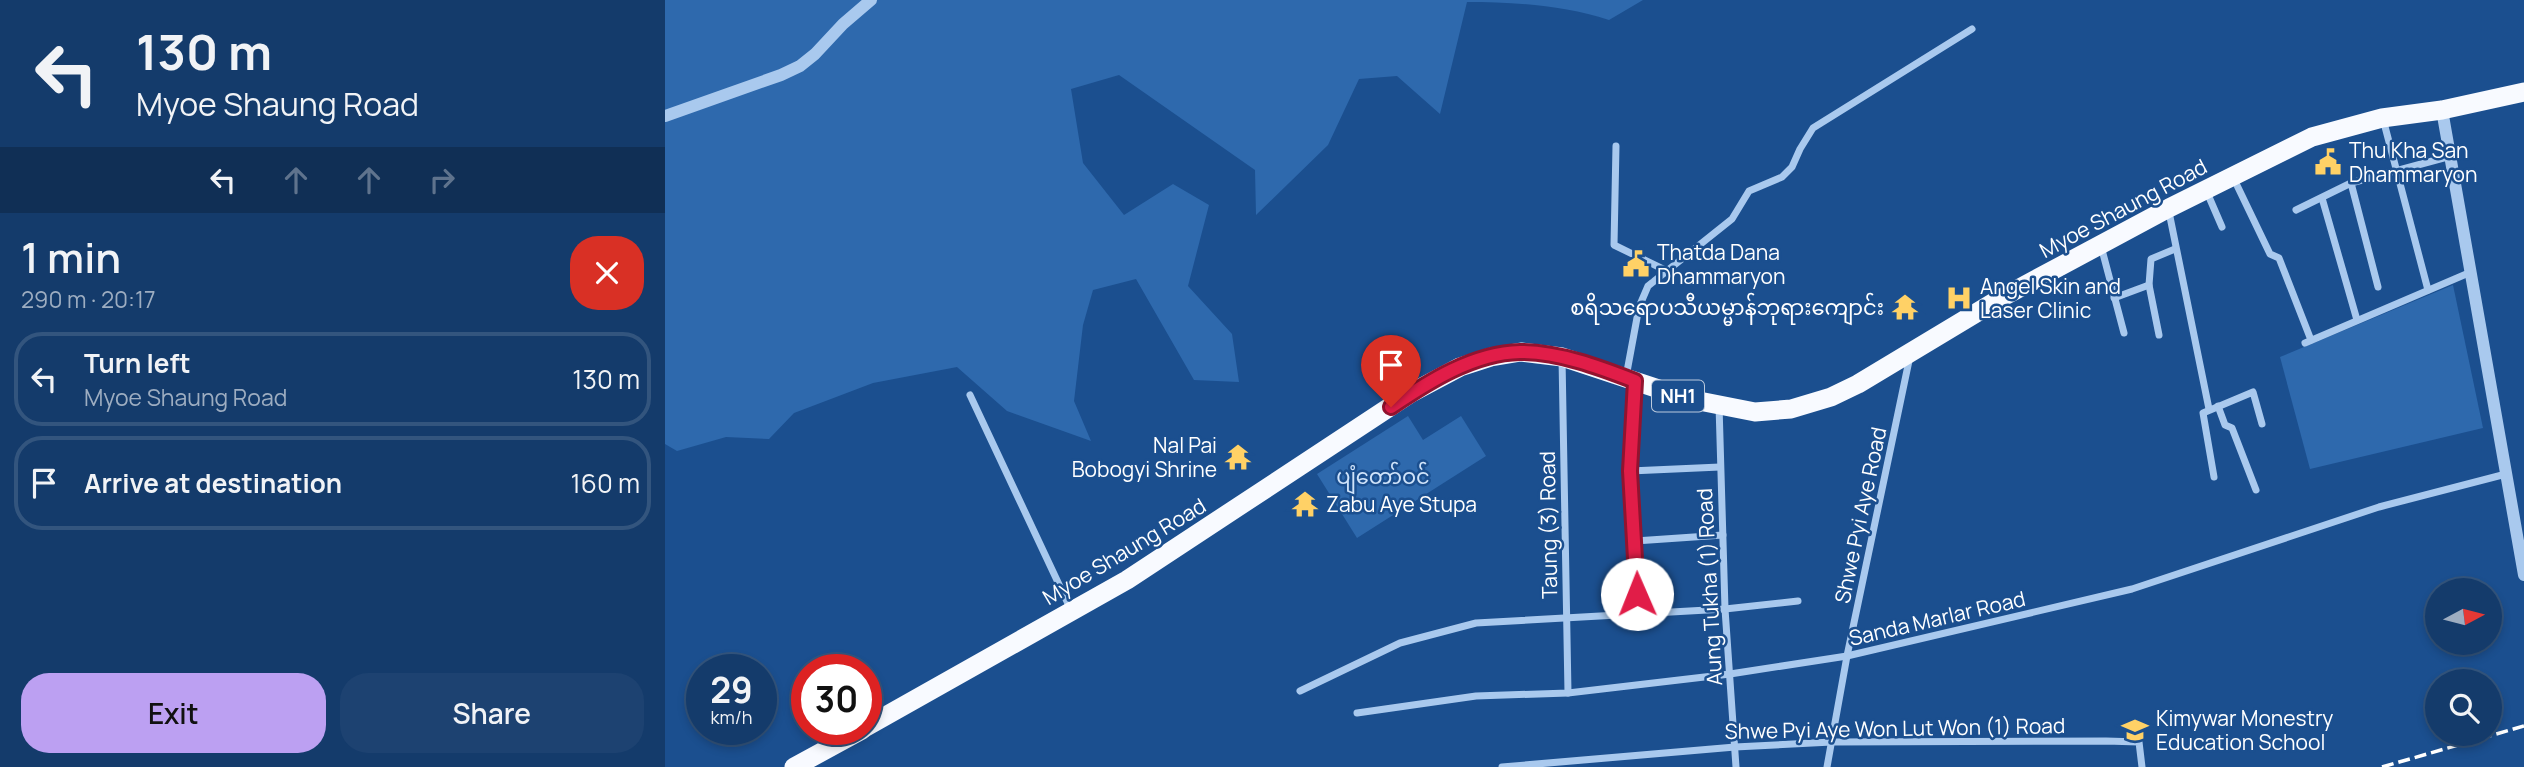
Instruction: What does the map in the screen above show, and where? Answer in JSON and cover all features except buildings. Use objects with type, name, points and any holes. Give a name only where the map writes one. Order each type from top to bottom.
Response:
[{"type":"highway","name":"Myoe Shaung Road","points":[[882,719],[1127,580],[1411,393],[1460,367],[1521,352],[1562,357],[1667,393],[1719,405],[1755,412],[1791,409],[1831,397],[1858,384],[2001,298],[2169,208],[2312,137],[2382,118],[2442,110],[2524,92]]},
{"type":"highway","name":"Myoe Shaung Road","points":[[794,767],[835,745]]},
{"type":"street","points":[[665,116],[800,66],[871,0]]},
{"type":"street","points":[[1637,615],[1630,471],[1631,379],[1639,307],[1648,286],[1732,219],[1749,191],[1782,177],[1793,167],[1813,128],[1972,29]]},
{"type":"street","points":[[2442,110],[2524,575]]},
{"type":"street","points":[[2382,118],[2398,169],[2428,290]]},
{"type":"street","points":[[1616,146],[1614,245],[1665,271]]},
{"type":"street","points":[[2296,210],[2351,183],[2452,156]]},
{"type":"street","points":[[2232,176],[2270,254],[2279,258],[2308,341],[2472,272]]},
{"type":"street","points":[[2351,183],[2378,287]]},
{"type":"street","points":[[2206,189],[2222,227]]},
{"type":"street","points":[[2322,198],[2357,320]]},
{"type":"street","points":[[2169,208],[2175,249],[2192,318],[2209,409]]},
{"type":"street","points":[[2101,244],[2125,333]]},
{"type":"street","points":[[2159,335],[2149,285],[2151,258],[2175,249]]},
{"type":"street","points":[[2114,298],[2149,285]]},
{"type":"street","name":"Shwe Pyi Aye Road","points":[[1827,767],[1847,656],[1911,352]]},
{"type":"street","name":"Taung (3) Road","points":[[1562,357],[1568,693]]},
{"type":"street","points":[[2214,478],[2202,415],[2209,409],[2253,392],[2262,424]]},
{"type":"street","points":[[970,395],[1072,611]]},
{"type":"street","name":"Aung Tukha (1) Road","points":[[1719,405],[1725,609],[1736,767]]},
{"type":"street","points":[[2218,406],[2225,425],[2232,428],[2256,489]]},
{"type":"street","points":[[1630,471],[1720,467]]},
{"type":"street","name":"Sanda Marlar Road","points":[[1357,713],[1476,696],[1568,693],[1730,674],[1847,656],[2132,589],[2379,507],[2507,473]]},
{"type":"street","points":[[1635,541],[1723,535]]},
{"type":"street","points":[[1300,691],[1400,643],[1476,623],[1725,609],[1798,601]]},
{"type":"street","name":"Shwe Pyi Aye Won Lut Won (1) Road","points":[[1501,767],[1735,747],[1832,742],[2133,741],[2139,742],[2143,767]]},
{"type":"green space","points":[[665,0],[1643,0],[1609,20],[1538,5],[1467,2],[1440,114],[1397,76],[1359,79],[1328,145],[1256,215],[1255,170],[1119,75],[1071,89],[1083,163],[1124,215],[1173,184],[1209,205],[1188,286],[1232,334],[1239,382],[1194,380],[1136,279],[1093,290],[1083,325],[1074,401],[1091,441],[1007,411],[957,367],[873,383],[794,413],[769,439],[726,437],[677,451],[665,444]]},
{"type":"green space","points":[[2453,285],[2483,428],[2310,469],[2280,357]]},
{"type":"green space","name":"ပျံတော်ဝင်","points":[[1408,416],[1423,440],[1461,416],[1486,456],[1357,538],[1317,474]]},
{"type":"railway","points":[[2382,767],[2524,726]]},
{"type":"place","name":"Thu Kha San Dhammaryon","points":[[2328,162]]},
{"type":"place","name":"Thatda Dana Dhammaryon","points":[[1636,264]]},
{"type":"place","name":"Angel Skin and Laser Clinic","points":[[1959,298]]},
{"type":"place","name":"စရိသရောပသီယမ္မာန်ဘုရားကျောင်း","points":[[1905,307]]},
{"type":"place","name":"Nal Pai Bobogyi Shrine","points":[[1238,457]]},
{"type":"place","name":"Zabu Aye Stupa","points":[[1305,504]]},
{"type":"place","name":"Kimywar Monestry Education School","points":[[2135,730]]},
{"type":"route","points":[[1391,407],[1460,367],[1491,357],[1521,352],[1562,357],[1635,381],[1630,471],[1637,594]]}]
